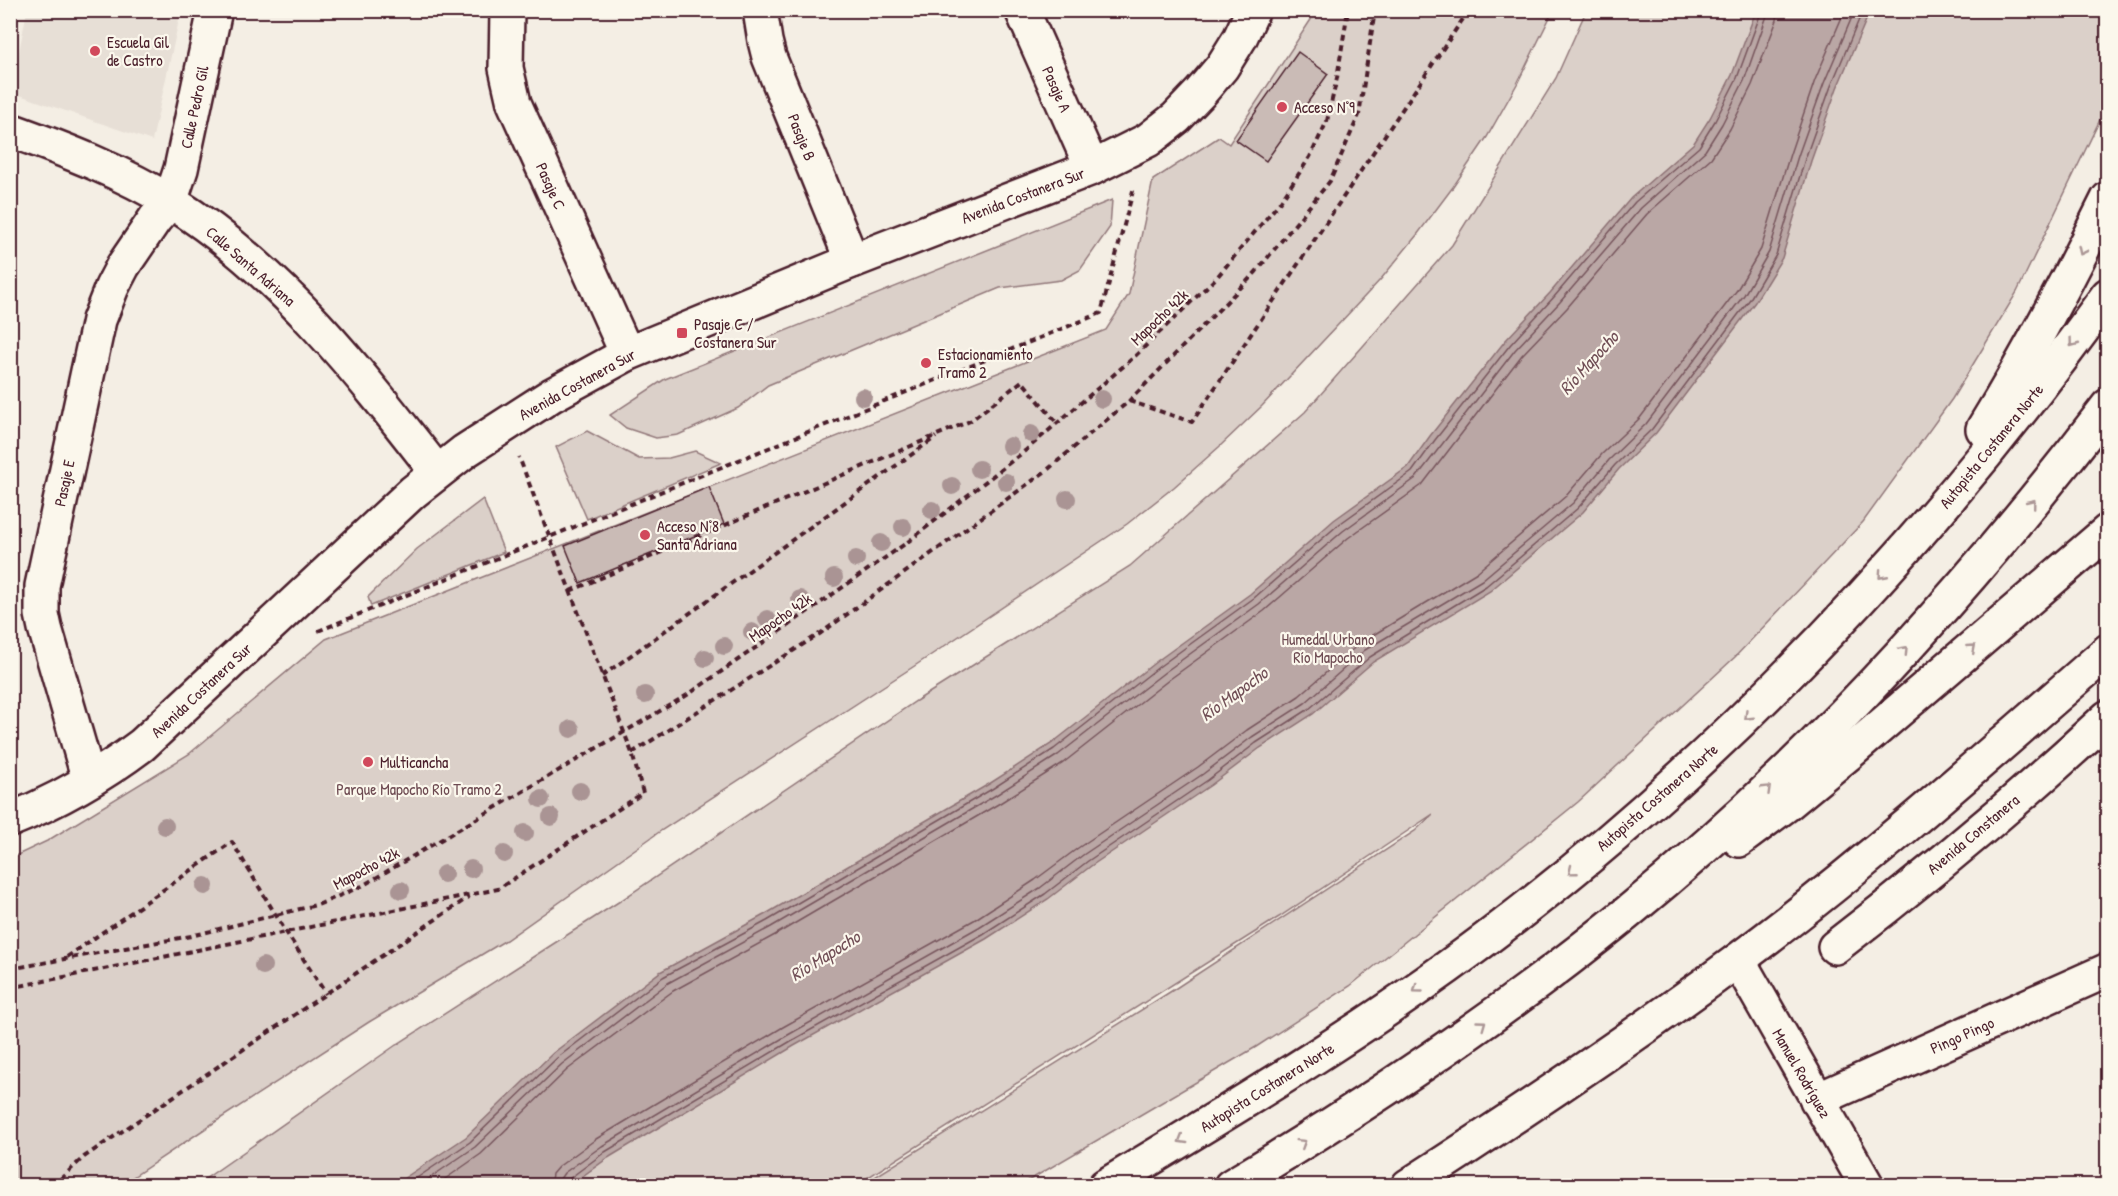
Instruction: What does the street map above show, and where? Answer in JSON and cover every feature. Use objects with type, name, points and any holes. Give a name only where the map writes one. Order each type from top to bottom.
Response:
[{"type":"main road","name":"Calle Pedro Gil","points":[[170,202],[181,169],[215,10]]},
{"type":"main road","name":"Pasaje C","points":[[507,10],[506,68],[514,103],[627,354]]},
{"type":"main road","name":"Pasaje B","points":[[760,10],[769,57],[852,261]]},
{"type":"main road","name":"Pasaje A","points":[[1022,10],[1092,168]]},
{"type":"main road","name":"Avenida Costanera Sur","points":[[10,820],[36,810],[89,780],[117,764],[142,745],[412,492],[465,452],[552,395],[627,354],[852,261],[1092,168],[1148,140],[1176,118],[1222,67],[1240,38],[1253,10]]},
{"type":"main road","name":"Calle Santa Adriana","points":[[10,130],[114,172],[170,202],[237,250],[268,277],[354,368],[437,472]]},
{"type":"main road","points":[[1921,531],[2020,368],[2056,303],[2108,199]]},
{"type":"main road","name":"Pasaje E","points":[[89,780],[45,628],[42,586],[99,320],[123,267],[155,219],[170,202]]},
{"type":"main road","name":"Autopista Costanera Norte","points":[[1105,1185],[1254,1096],[1393,1006],[1503,926],[1564,878],[1696,765],[1746,718],[1835,627],[1921,531],[1996,442],[2108,296]]},
{"type":"main road","points":[[1231,1185],[1342,1118],[1456,1042],[1570,958],[1629,911],[1750,805],[1872,683],[1984,560],[2038,496],[2108,406]]},
{"type":"main road","points":[[1629,911],[1723,851],[1786,805],[2108,531]]},
{"type":"main road","points":[[1408,1185],[1509,1120],[1738,960],[1958,783],[2108,651]]},
{"type":"main road","name":"Avenida Constanera","points":[[1835,947],[1891,904],[2016,799],[2108,717]]},
{"type":"main road","name":"Manuel Rodríguez","points":[[1738,960],[1867,1185]]},
{"type":"main road","name":"Pingo Pingo","points":[[1817,1100],[2108,970]]},
{"type":"path","name":"Mapocho 42k","points":[[10,969],[191,936],[320,904],[362,886],[689,693],[905,544],[1026,450],[1133,358],[1217,277],[1280,202],[1310,157],[1327,121],[1337,78],[1348,10]]},
{"type":"path","points":[[632,753],[821,633],[1046,471],[1129,401],[1256,272],[1330,181],[1359,115],[1375,10]]},
{"type":"path","points":[[1129,401],[1192,422],[1469,10]]},
{"type":"path","points":[[310,635],[1101,314],[1136,180]]},
{"type":"path","points":[[570,591],[970,421],[1022,381],[1057,423]]},
{"type":"path","points":[[602,676],[944,432]]},
{"type":"path","points":[[509,463],[528,450]]},
{"type":"path","points":[[10,988],[498,889],[643,793],[632,753],[518,457]]},
{"type":"path","points":[[64,960],[232,842],[275,915],[326,994]]},
{"type":"path","points":[[53,1185],[84,1157],[471,895]]},
{"type":"path","points":[[10,925],[18,968]]},
{"type":"shaded area","name":"Escuela Gil de Castro","points":[[27,11],[181,11],[152,141],[11,92]]},
{"type":"green space","name":"Parque Mapocho Río Tramo 2","points":[[1314,11],[1553,11],[1517,84],[1487,137],[1417,235],[1381,279],[1262,406],[1219,447],[1127,524],[662,830],[506,940],[369,1022],[121,1185],[11,1185],[11,858],[47,841],[189,754],[326,639],[1106,330],[1129,294],[1153,180],[1219,137],[1229,144],[1314,15]]},
{"type":"green space","name":"Humedal Urbano Río Mapocho","points":[[1586,11],[2107,11],[2107,105],[2017,292],[1952,399],[1863,522],[1735,657],[1578,802],[1350,986],[1256,1047],[1021,1185],[862,1185],[1170,992],[1415,831],[1433,814],[1279,917],[856,1185],[195,1186],[396,1045],[620,901],[916,701],[1130,566],[1305,412],[1452,245],[1556,78]]},
{"type":"green space","points":[[1112,200],[1110,227],[1080,270],[1061,280],[1000,288],[768,385],[738,408],[678,435],[656,438],[626,428],[610,415],[665,379]]},
{"type":"green space","points":[[587,431],[639,459],[669,458],[695,451],[721,463],[587,519],[556,447]]},
{"type":"green space","points":[[483,499],[504,552],[371,606],[368,597],[417,549]]},
{"type":"water","name":"Río Mapocho","points":[[1756,11],[1870,11],[1837,88],[1811,161],[1782,258],[1755,302],[1656,433],[1619,469],[1583,512],[1490,591],[1373,662],[1313,714],[1260,748],[1211,785],[1091,866],[1048,899],[986,939],[794,1046],[608,1158],[570,1185],[394,1185],[466,1137],[553,1053],[660,972],[764,915],[989,784],[1051,744],[1157,661],[1250,594],[1334,520],[1408,467],[1505,341],[1550,293],[1631,198],[1694,143],[1732,75]]},
{"type":"building","name":"Acceso N°9","points":[[1298,52],[1328,74],[1266,161],[1236,140]]},
{"type":"building","name":"Acceso N°8 Santa Adriana","points":[[709,487],[724,524],[580,583],[565,546]]},
{"type":"place","name":"Escuela Gil de Castro","points":[[95,51]]},
{"type":"place","name":"Acceso N°9","points":[[1282,107]]},
{"type":"place","name":"Pasaje C / Costanera Sur","points":[[682,333]]},
{"type":"place","name":"Estacionamiento Tramo 2","points":[[926,363]]},
{"type":"place","name":"Acceso N°8 Santa Adriana","points":[[645,535]]},
{"type":"place","name":"Multicancha","points":[[368,762]]}]
